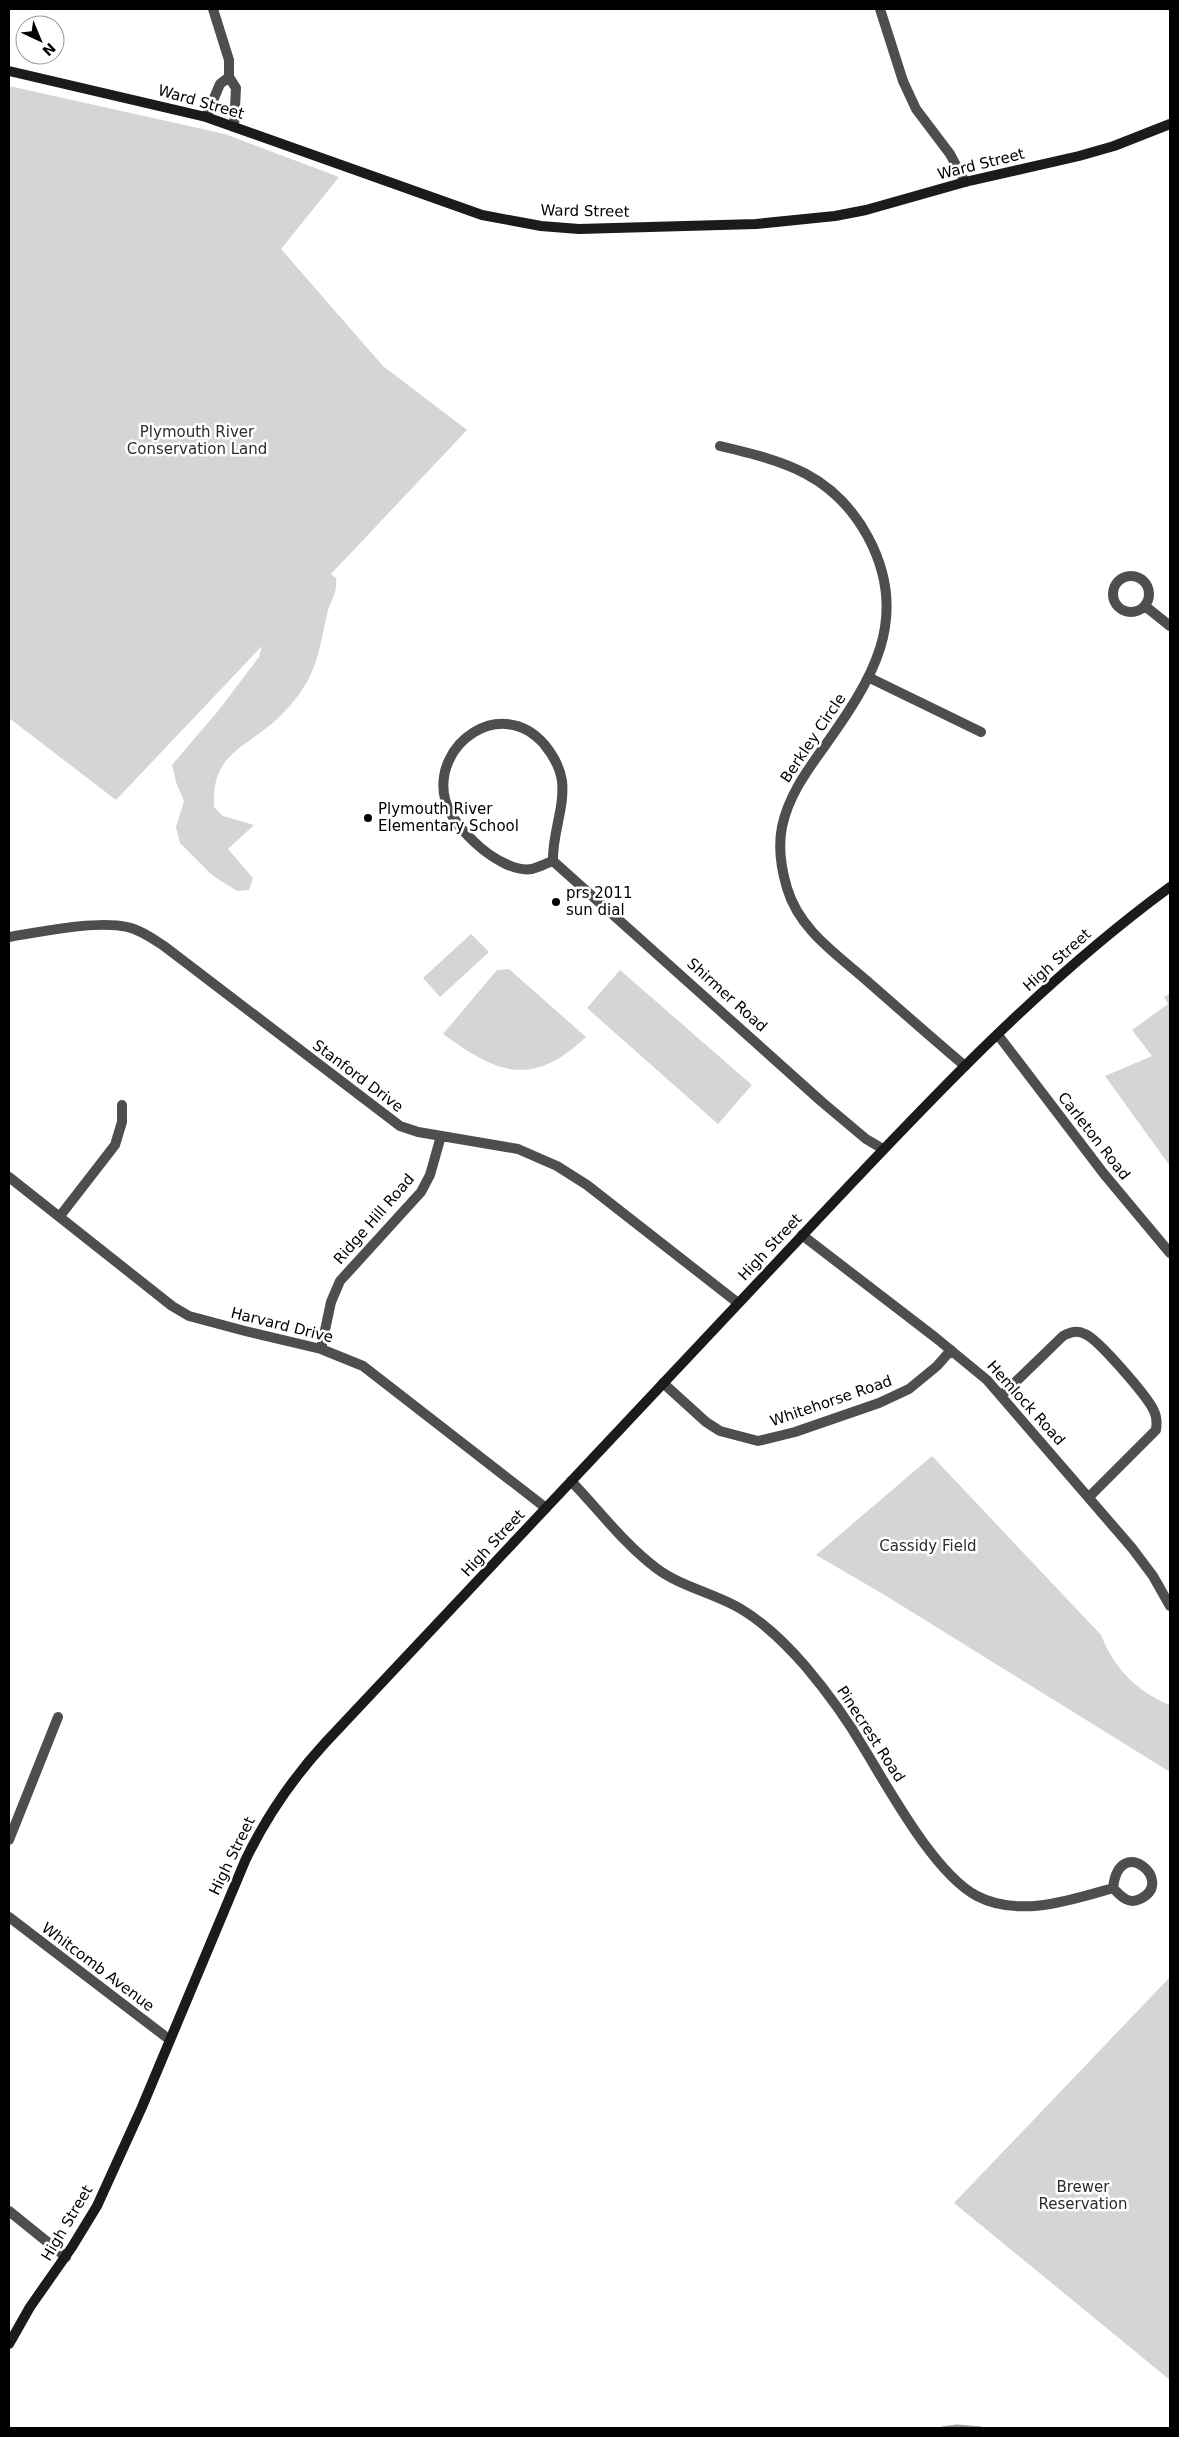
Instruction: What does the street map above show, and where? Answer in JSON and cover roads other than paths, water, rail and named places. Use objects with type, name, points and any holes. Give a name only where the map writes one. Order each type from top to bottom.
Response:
[{"type":"main road","name":"Ward Street","points":[[9,71],[206,117],[482,215],[541,226],[605,228],[805,220],[866,210],[965,182],[1079,156],[1114,146],[1170,124]]},
{"type":"main road","name":"High Street","points":[[9,2344],[30,2307],[66,2257],[107,2186],[245,1861],[260,1829],[280,1798],[316,1753],[883,1149],[998,1034],[1081,957],[1170,887]]},
{"type":"street","points":[[213,9],[229,60],[229,77],[236,88],[234,126]]},
{"type":"street","points":[[880,9],[903,81],[916,109],[950,154],[965,182]]},
{"type":"street","points":[[206,117],[220,84],[229,77]]},
{"type":"street","name":"Berkley Circle","points":[[720,446],[770,457],[809,474],[840,498],[862,526],[880,566],[885,590],[883,640],[870,678],[799,782],[788,804],[782,827],[780,848],[784,874],[794,908],[817,938],[965,1066]]},
{"type":"street","points":[[1145,606],[1170,626]]},
{"type":"street","points":[[870,678],[981,732]]},
{"type":"street","points":[[500,723],[512,723],[524,728],[537,737],[550,752],[562,782],[552,844],[554,860],[532,869],[504,863],[488,854],[472,840],[454,819],[445,798],[445,776],[455,750],[477,730],[500,723]]},
{"type":"street","name":"Shirmer Road","points":[[554,860],[822,1102],[866,1139],[883,1149]]},
{"type":"street","name":"Stanford Drive","points":[[9,937],[110,926],[127,927],[145,934],[164,946],[400,1126],[441,1136],[518,1149],[557,1166],[587,1185],[738,1302]]},
{"type":"street","name":"Carleton Road","points":[[998,1034],[1104,1174],[1170,1253]]},
{"type":"street","points":[[60,1216],[115,1145],[121,1128],[122,1106]]},
{"type":"street","name":"Ridge Hill Road","points":[[321,1349],[331,1302],[340,1282],[421,1192],[430,1175],[441,1136]]},
{"type":"street","name":"Harvard Drive","points":[[9,1177],[172,1306],[189,1316],[321,1349],[355,1362],[385,1380],[546,1508]]},
{"type":"street","name":"Hemlock Road","points":[[802,1235],[951,1350],[1002,1395],[1142,1560],[1170,1606]]},
{"type":"street","points":[[1002,1395],[1063,1336],[1076,1332],[1087,1334],[1097,1342],[1143,1396],[1154,1411],[1156,1430],[1088,1497]]},
{"type":"street","name":"Whitehorse Road","points":[[663,1383],[706,1422],[720,1431],[758,1441],[795,1432],[870,1406],[909,1389],[937,1366],[951,1350]]},
{"type":"street","name":"Pinecrest Road","points":[[571,1481],[634,1549],[656,1568],[682,1584],[740,1608],[762,1624],[784,1644],[843,1715],[887,1787],[938,1861],[976,1896],[1004,1905],[1044,1905],[1113,1888]]},
{"type":"street","points":[[9,1840],[58,1717]]},
{"type":"street","name":"Whitcomb Avenue","points":[[9,1918],[170,2040]]},
{"type":"street","points":[[9,2211],[66,2257]]},
{"type":"waterway","points":[[942,2428],[957,2426],[981,2428]]},
{"type":"place","name":"Plymouth River Elementary School","points":[[368,818]]},
{"type":"place","name":"prs 2011 sun dial","points":[[556,902]]},
{"type":"park label","name":"Plymouth River Conservation Land","points":[[197,440]]},
{"type":"park label","name":"Cassidy Field","points":[[928,1546]]},
{"type":"park label","name":"Brewer Reservation","points":[[1083,2196]]}]
